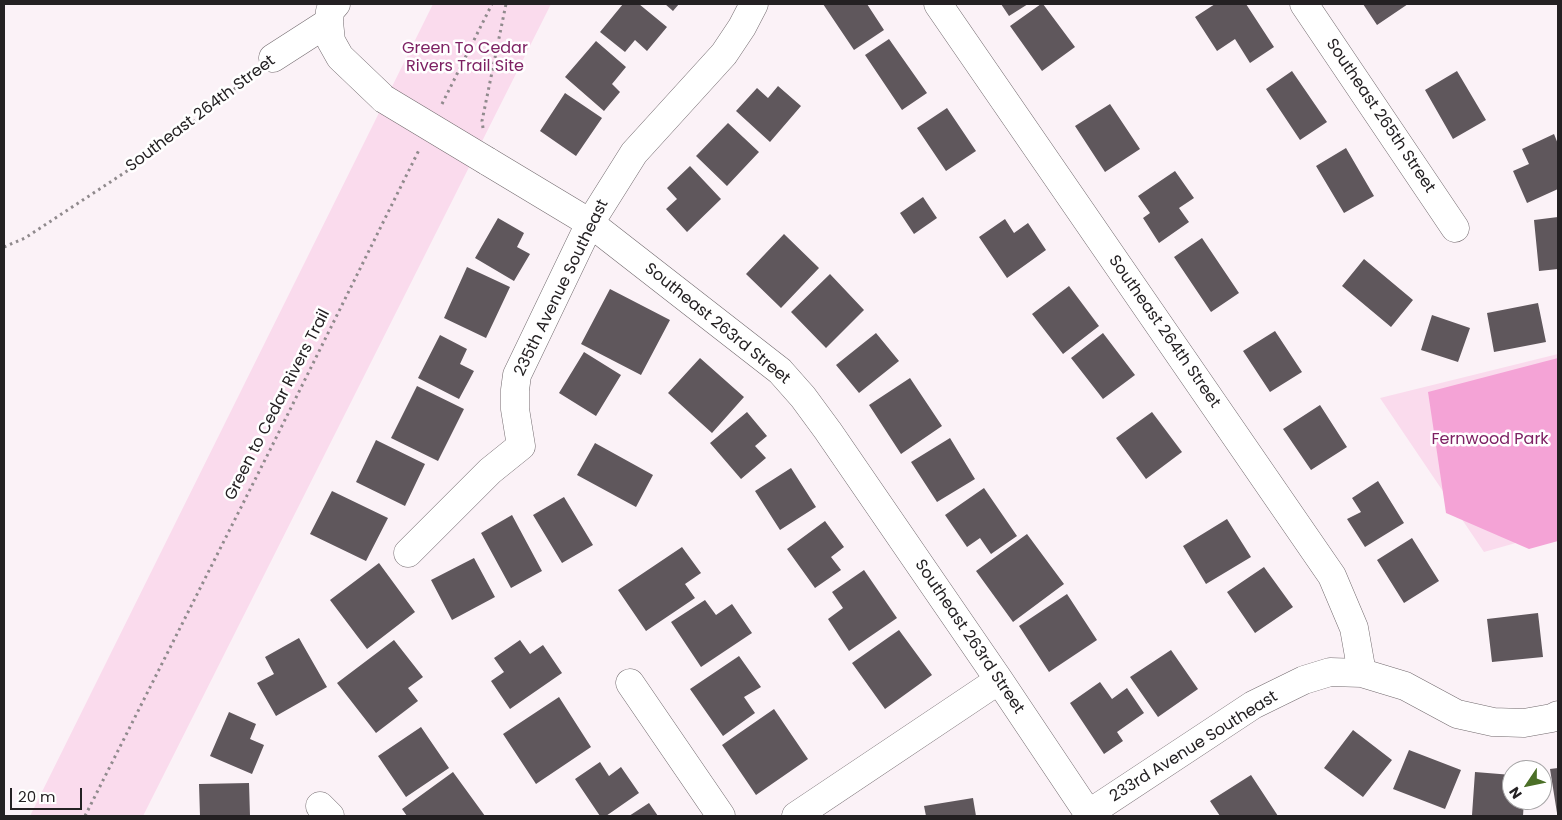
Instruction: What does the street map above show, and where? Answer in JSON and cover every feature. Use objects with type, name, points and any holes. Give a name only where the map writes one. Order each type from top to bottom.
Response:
[{"type":"street","name":"Southeast 264th Street","points":[[938,4],[1332,576],[1354,628],[1362,674]]},
{"type":"street","name":"Southeast 265th Street","points":[[1304,4],[1455,228]]},
{"type":"street","name":"Southeast 263rd Street","points":[[332,13],[331,41],[340,57],[384,99],[590,224],[780,371],[803,397],[834,439],[1089,815]]},
{"type":"street","name":"Southeast 264th Street","points":[[273,58],[332,13]]},
{"type":"street","name":"235th Avenue Southeast","points":[[408,553],[490,471],[521,446],[515,409],[517,375],[590,224],[634,153],[724,54],[748,15]]},
{"type":"street","name":"233rd Avenue Southeast","points":[[1089,815],[1253,705],[1304,680],[1330,672],[1362,674],[1405,686],[1457,714],[1493,722],[1524,723],[1552,718],[1558,715]]},
{"type":"street","points":[[796,816],[999,680]]},
{"type":"street","points":[[630,683],[721,816]]},
{"type":"path","points":[[439,110],[492,4]]},
{"type":"path","points":[[487,161],[482,120],[506,4]]},
{"type":"path","name":"Southeast 264th Street","points":[[4,247],[25,238],[156,152],[273,58]]},
{"type":"path","name":"Green to Cedar Rivers Trail","points":[[85,816],[421,146]]},
{"type":"green space","name":"Green To Cedar Rivers Trail Site","points":[[433,4],[551,4],[143,816],[30,816]]},
{"type":"green space","name":"Fernwood Park","points":[[1558,354],[1558,531],[1484,552],[1380,398]]},
{"type":"green space","name":"Fernwood Park","points":[[1558,358],[1558,541],[1529,549],[1446,513],[1428,392]]},
{"type":"building","points":[[623,4],[639,4],[667,27],[647,51],[635,40],[625,52],[600,32]]},
{"type":"building","points":[[665,4],[679,4],[673,11]]},
{"type":"building","points":[[823,4],[867,4],[884,30],[854,50]]},
{"type":"building","points":[[1001,4],[1028,4],[1009,16]]},
{"type":"building","points":[[1043,4],[1075,47],[1042,71],[1010,26]]},
{"type":"building","points":[[1215,4],[1246,4],[1274,47],[1250,63],[1235,39],[1217,51],[1195,17]]},
{"type":"building","points":[[1363,4],[1408,4],[1377,25]]},
{"type":"building","points":[[889,39],[927,93],[902,110],[865,55]]},
{"type":"building","points":[[596,41],[626,67],[612,84],[620,92],[604,111],[565,77]]},
{"type":"building","points":[[1292,71],[1327,122],[1300,140],[1266,89]]},
{"type":"building","points":[[1457,71],[1486,120],[1453,139],[1425,90]]},
{"type":"building","points":[[778,86],[801,106],[770,142],[736,111],[757,88],[768,98]]},
{"type":"building","points":[[565,93],[602,118],[576,156],[540,131]]},
{"type":"building","points":[[1110,104],[1140,149],[1105,172],[1075,126]]},
{"type":"building","points":[[947,108],[976,151],[946,171],[917,128]]},
{"type":"building","points":[[728,123],[759,152],[727,186],[696,156]]},
{"type":"building","points":[[1554,134],[1558,144],[1558,189],[1527,203],[1513,171],[1529,164],[1522,149]]},
{"type":"building","points":[[1346,148],[1374,196],[1344,213],[1316,166]]},
{"type":"building","points":[[690,166],[721,199],[687,232],[666,209],[677,199],[667,188]]},
{"type":"building","points":[[1175,171],[1194,198],[1179,208],[1189,222],[1159,243],[1143,218],[1150,213],[1138,196]]},
{"type":"building","points":[[923,197],[937,218],[914,234],[900,213]]},
{"type":"building","points":[[1558,217],[1558,269],[1539,271],[1534,220]]},
{"type":"building","points":[[498,218],[524,233],[517,247],[530,254],[514,281],[475,258]]},
{"type":"building","points":[[1005,219],[1014,233],[1028,223],[1046,250],[1007,278],[979,237]]},
{"type":"building","points":[[784,234],[819,268],[781,308],[746,274]]},
{"type":"building","points":[[1202,238],[1239,293],[1211,312],[1174,257]]},
{"type":"building","points":[[1364,259],[1413,300],[1391,327],[1342,286]]},
{"type":"building","points":[[467,267],[510,287],[486,338],[444,318]]},
{"type":"building","points":[[830,274],[864,310],[826,348],[791,312]]},
{"type":"building","points":[[1069,286],[1099,326],[1063,354],[1032,314]]},
{"type":"building","points":[[610,289],[670,320],[641,375],[581,344]]},
{"type":"building","points":[[1538,303],[1546,342],[1494,352],[1487,313]]},
{"type":"building","points":[[1432,315],[1470,328],[1458,362],[1421,350]]},
{"type":"building","points":[[1275,331],[1302,372],[1270,392],[1243,351]]},
{"type":"building","points":[[876,333],[899,361],[859,393],[836,365]]},
{"type":"building","points":[[1103,333],[1135,375],[1103,399],[1071,358]]},
{"type":"building","points":[[440,335],[467,349],[460,364],[474,371],[459,399],[418,378]]},
{"type":"building","points":[[584,352],[621,375],[596,416],[559,393]]},
{"type":"building","points":[[700,358],[744,397],[712,433],[668,393]]},
{"type":"building","points":[[910,378],[942,426],[901,454],[869,405]]},
{"type":"building","points":[[417,386],[464,409],[438,461],[391,438]]},
{"type":"building","points":[[1320,405],[1347,447],[1311,470],[1283,429]]},
{"type":"building","points":[[747,412],[767,436],[755,446],[766,458],[741,479],[710,443]]},
{"type":"building","points":[[1152,412],[1182,452],[1146,479],[1116,438]]},
{"type":"building","points":[[950,438],[975,479],[937,502],[911,462]]},
{"type":"building","points":[[376,440],[425,464],[405,506],[356,482]]},
{"type":"building","points":[[595,443],[653,475],[636,507],[577,475]]},
{"type":"building","points":[[791,468],[816,507],[780,530],[755,491]]},
{"type":"building","points":[[1378,481],[1404,523],[1365,547],[1347,519],[1361,512],[1352,498]]},
{"type":"building","points":[[984,488],[1017,536],[991,554],[980,538],[967,547],[945,515]]},
{"type":"building","points":[[332,491],[388,518],[366,561],[310,534]]},
{"type":"building","points":[[564,497],[593,545],[562,563],[533,515]]},
{"type":"building","points":[[512,515],[542,571],[511,588],[481,533]]},
{"type":"building","points":[[1227,519],[1251,557],[1206,584],[1183,546]]},
{"type":"building","points":[[825,521],[844,547],[831,557],[841,570],[815,588],[787,549]]},
{"type":"building","points":[[1027,534],[1064,584],[1013,622],[976,571]]},
{"type":"building","points":[[1412,538],[1439,581],[1404,603],[1377,560]]},
{"type":"building","points":[[682,547],[701,573],[685,584],[695,598],[646,631],[618,590]]},
{"type":"building","points":[[474,558],[495,597],[452,620],[431,580]]},
{"type":"building","points":[[379,563],[415,612],[367,649],[330,600]]},
{"type":"building","points":[[1264,567],[1293,607],[1255,633],[1227,592]]},
{"type":"building","points":[[864,570],[897,618],[849,651],[828,619],[843,608],[832,592]]},
{"type":"building","points":[[1067,594],[1097,640],[1049,672],[1019,626]]},
{"type":"building","points":[[705,600],[716,615],[732,604],[752,633],[701,667],[671,622]]},
{"type":"building","points":[[1538,613],[1543,657],[1492,662],[1487,619]]},
{"type":"building","points":[[899,630],[932,675],[885,709],[852,663]]},
{"type":"building","points":[[299,638],[327,687],[276,716],[257,683],[274,674],[265,657]]},
{"type":"building","points":[[394,640],[423,677],[408,688],[418,701],[376,733],[337,683]]},
{"type":"building","points":[[520,640],[530,654],[543,645],[562,673],[510,709],[491,681],[504,672],[494,658]]},
{"type":"building","points":[[1171,650],[1198,689],[1158,717],[1130,677]]},
{"type":"building","points":[[739,656],[761,687],[744,697],[755,713],[723,736],[690,689]]},
{"type":"building","points":[[1100,682],[1112,699],[1127,688],[1144,713],[1117,732],[1123,741],[1104,754],[1070,703]]},
{"type":"building","points":[[559,697],[591,747],[536,784],[503,734]]},
{"type":"building","points":[[774,709],[808,759],[756,795],[722,745]]},
{"type":"building","points":[[229,712],[256,724],[250,739],[264,745],[252,774],[210,756]]},
{"type":"building","points":[[421,727],[449,768],[406,797],[378,756]]},
{"type":"building","points":[[1353,730],[1392,760],[1363,797],[1324,768]]},
{"type":"building","points":[[1409,750],[1461,770],[1445,809],[1393,789]]},
{"type":"building","points":[[600,762],[609,776],[621,767],[639,793],[606,816],[600,816],[575,779]]},
{"type":"building","points":[[1558,768],[1558,813],[1552,782],[1552,769]]},
{"type":"building","points":[[453,772],[485,816],[407,816],[402,809]]},
{"type":"building","points":[[1475,772],[1502,774],[1502,810],[1523,810],[1523,816],[1472,815]]},
{"type":"building","points":[[1251,775],[1278,816],[1220,816],[1210,801]]},
{"type":"building","points":[[249,783],[250,816],[200,816],[199,784]]},
{"type":"building","points":[[973,798],[976,816],[926,816],[924,806]]},
{"type":"building","points":[[649,803],[658,816],[629,816]]}]
